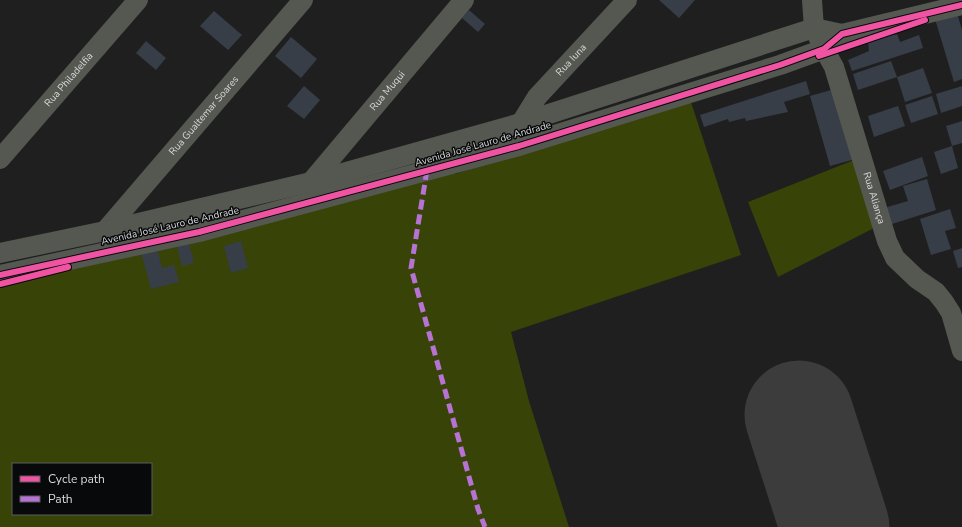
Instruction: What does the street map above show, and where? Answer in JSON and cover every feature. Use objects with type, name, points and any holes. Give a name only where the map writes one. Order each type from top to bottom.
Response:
[{"type":"street","name":"Rua Philadelfia","points":[[0,159],[138,0]]},
{"type":"street","name":"Rua Gualtemar Soares","points":[[105,231],[303,0]]},
{"type":"street","name":"Rua Muqui","points":[[312,182],[464,0]]},
{"type":"street","name":"Rua Iuna","points":[[521,123],[537,97],[627,0]]},
{"type":"street","points":[[812,0],[814,28]]},
{"type":"street","name":"Avenida José Lauro de Andrade","points":[[0,275],[200,232],[519,146],[780,65],[824,49],[842,34],[943,5],[962,5]]},
{"type":"street","name":"Avenida José Lauro de Andrade","points":[[0,253],[105,231],[312,182],[521,123],[814,28],[842,34]]},
{"type":"street","name":"Rua Aliança","points":[[814,28],[834,67],[887,241],[895,258],[917,279],[936,292],[944,302],[951,313],[962,351]]},
{"type":"green space","points":[[689,96],[741,255],[511,332],[529,401],[569,527],[0,527],[0,288],[452,169],[455,174]]},
{"type":"green space","points":[[859,158],[878,226],[778,277],[748,202]]},
{"type":"building","points":[[659,0],[695,0],[679,18]]},
{"type":"building","points":[[469,10],[485,24],[478,32],[462,18]]},
{"type":"building","points":[[214,11],[242,35],[228,50],[200,26]]},
{"type":"building","points":[[957,13],[962,30],[962,79],[954,82],[935,19]]},
{"type":"building","points":[[897,34],[900,42],[919,35],[923,48],[852,71],[848,60],[869,51],[868,41]]},
{"type":"building","points":[[291,37],[317,59],[301,78],[275,56]]},
{"type":"building","points":[[146,41],[166,58],[156,70],[136,53]]},
{"type":"building","points":[[891,61],[897,77],[858,90],[853,74]]},
{"type":"building","points":[[923,68],[932,93],[905,102],[897,77]]},
{"type":"building","points":[[806,81],[810,94],[784,102],[788,112],[746,121],[745,118],[729,122],[728,119],[704,127],[700,115]]},
{"type":"building","points":[[304,86],[320,100],[304,119],[287,106]]},
{"type":"building","points":[[962,86],[962,106],[941,113],[936,94]]},
{"type":"building","points":[[838,88],[859,158],[830,166],[810,96]]},
{"type":"building","points":[[932,96],[938,114],[911,123],[905,105]]},
{"type":"building","points":[[898,106],[905,126],[874,137],[868,116]]},
{"type":"building","points":[[962,121],[962,143],[952,146],[946,126]]},
{"type":"building","points":[[952,146],[958,168],[941,174],[934,152]]},
{"type":"building","points":[[922,157],[928,176],[890,190],[883,171]]},
{"type":"building","points":[[927,179],[936,210],[889,225],[884,208],[908,201],[903,186]]},
{"type":"building","points":[[950,209],[956,228],[945,231],[951,249],[931,255],[920,219]]},
{"type":"building","points":[[241,241],[248,268],[231,273],[224,246]]},
{"type":"building","points":[[189,243],[194,263],[182,266],[177,246]]},
{"type":"building","points":[[157,248],[162,268],[174,265],[179,282],[151,289],[141,252]]},
{"type":"building","points":[[962,248],[962,267],[958,268],[953,251]]},
{"type":"runway","points":[[799,415],[835,527]]},
{"type":"marked path","points":[[427,170],[411,268],[478,509],[485,527]]},
{"type":"cycle path","points":[[0,275],[199,232],[519,146],[780,65],[824,49],[842,34],[962,5]]},
{"type":"cycle path","points":[[819,56],[925,20]]},
{"type":"cycle path","points":[[0,284],[68,267]]}]
